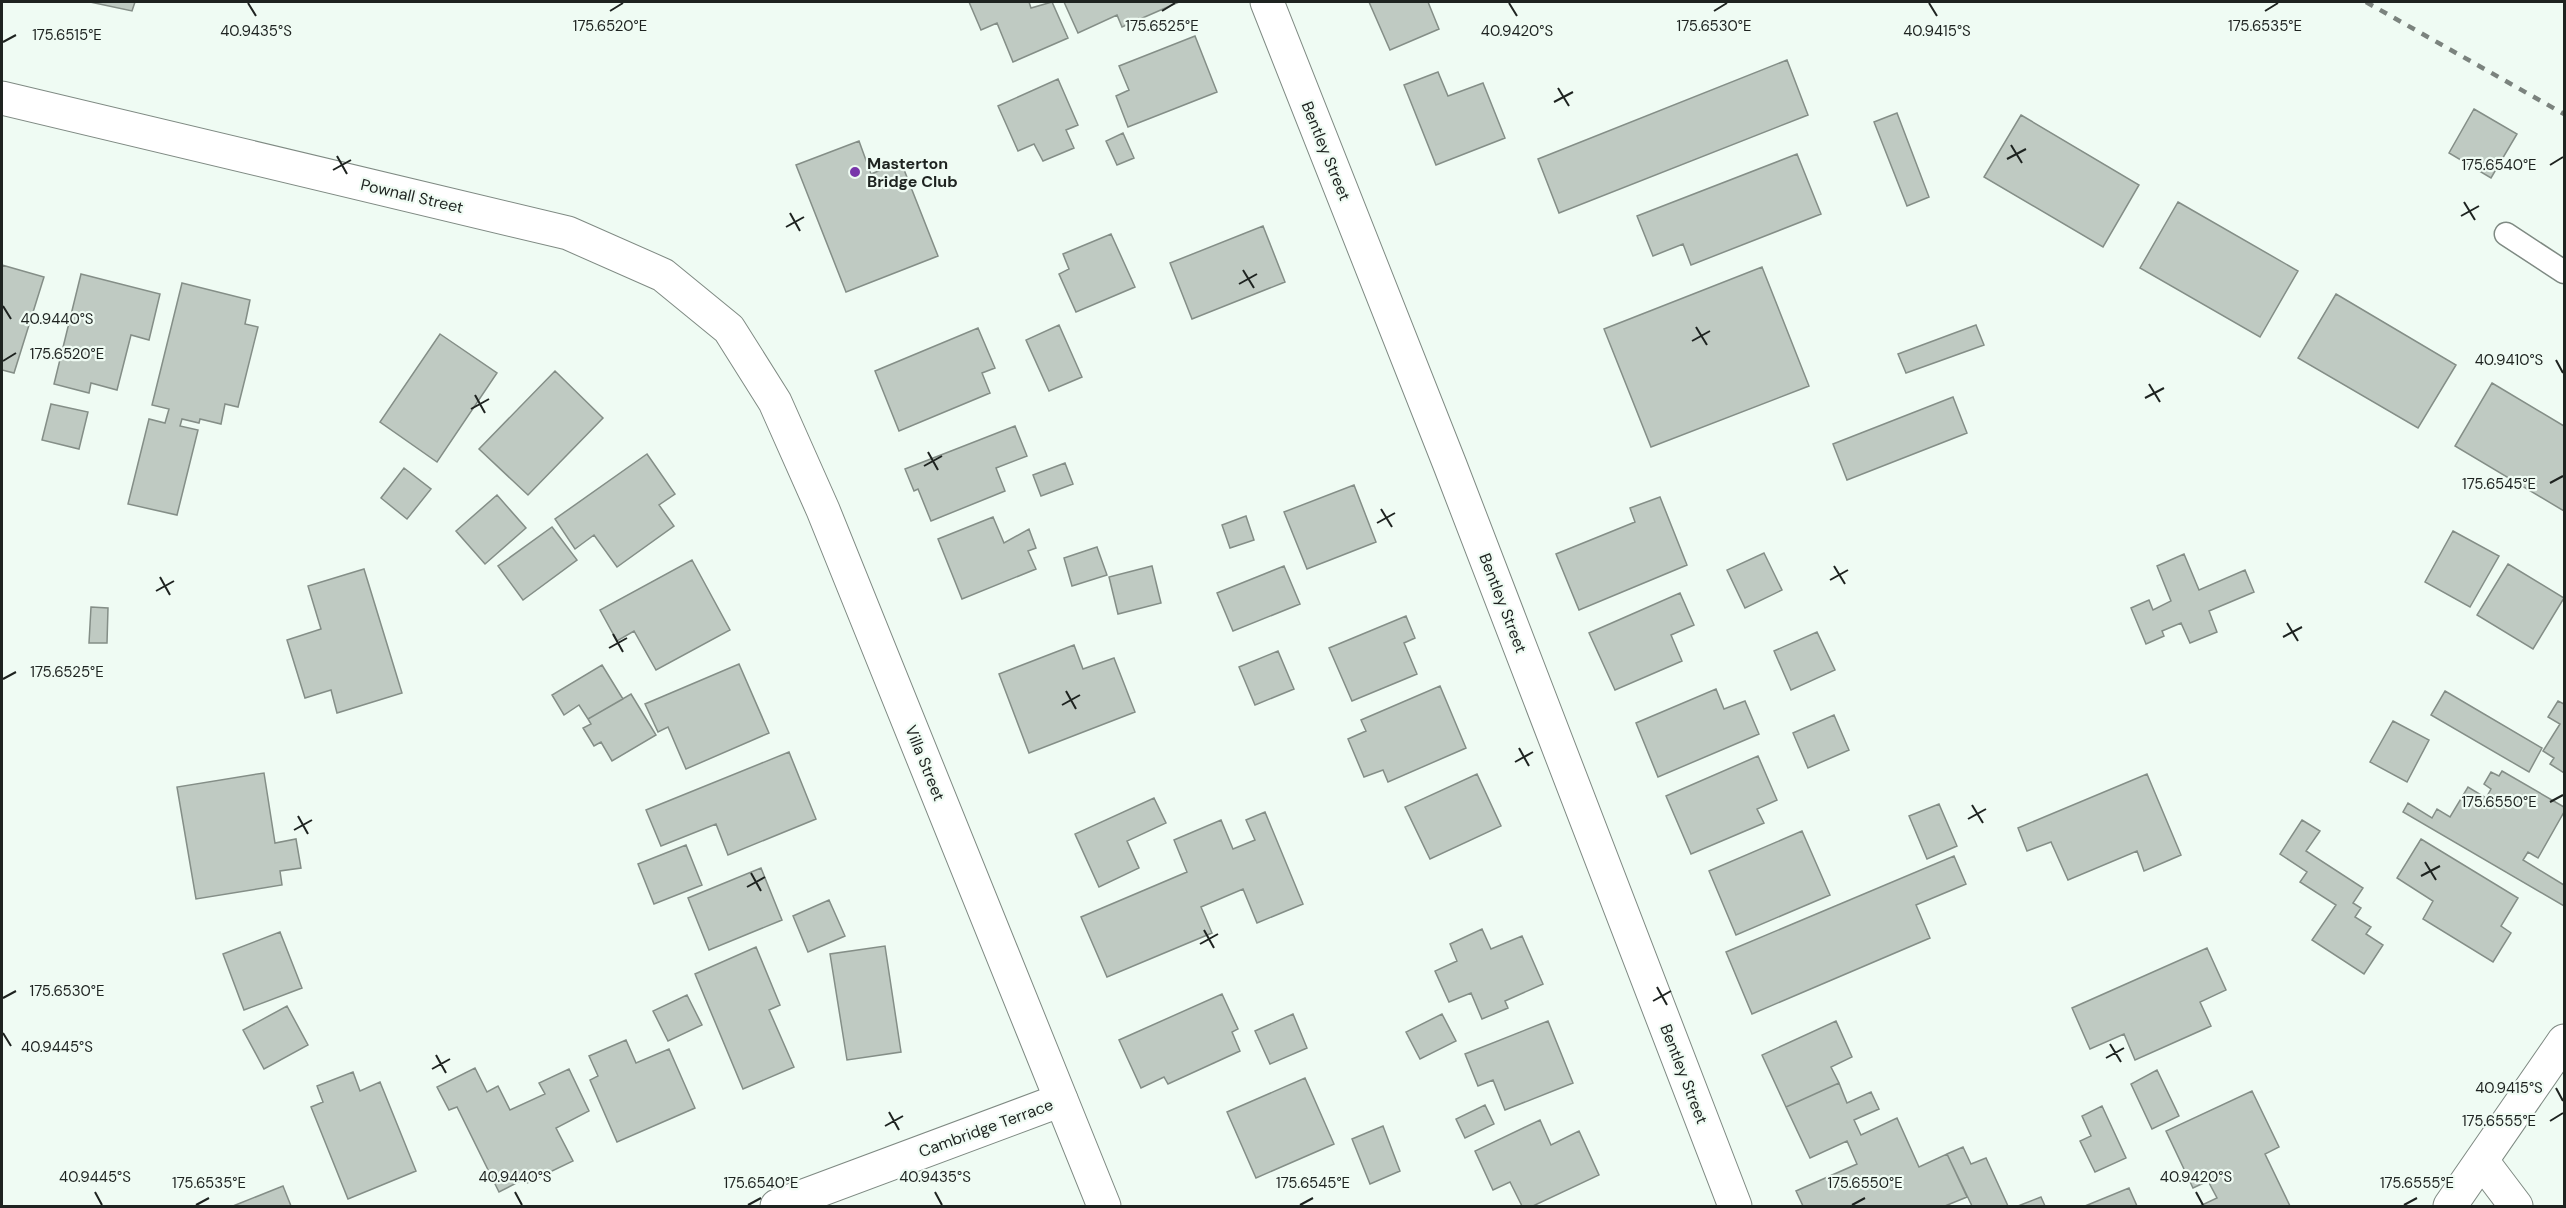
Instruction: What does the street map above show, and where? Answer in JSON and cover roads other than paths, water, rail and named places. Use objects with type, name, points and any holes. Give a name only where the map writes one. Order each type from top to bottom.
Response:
[{"type":"street","name":"Bentley Street","points":[[1267,2],[1454,476],[1735,1206]]},
{"type":"street","name":"Pownall Street","points":[[2,98],[568,233],[663,275],[729,329]]},
{"type":"street","name":"Villa Street","points":[[729,329],[775,402],[823,510],[1104,1206]]},
{"type":"street","points":[[2450,1206],[2565,1041]]},
{"type":"street","name":"Cambridge Terrace","points":[[777,1206],[1061,1100]]},
{"type":"street","points":[[2482,1161],[2516,1206]]},
{"type":"lane","points":[[2506,234],[2565,272]]},
{"type":"railway","points":[[2366,2],[2564,114]]},
{"type":"place","name":"Masterton Bridge Club","points":[[855,172]]}]
